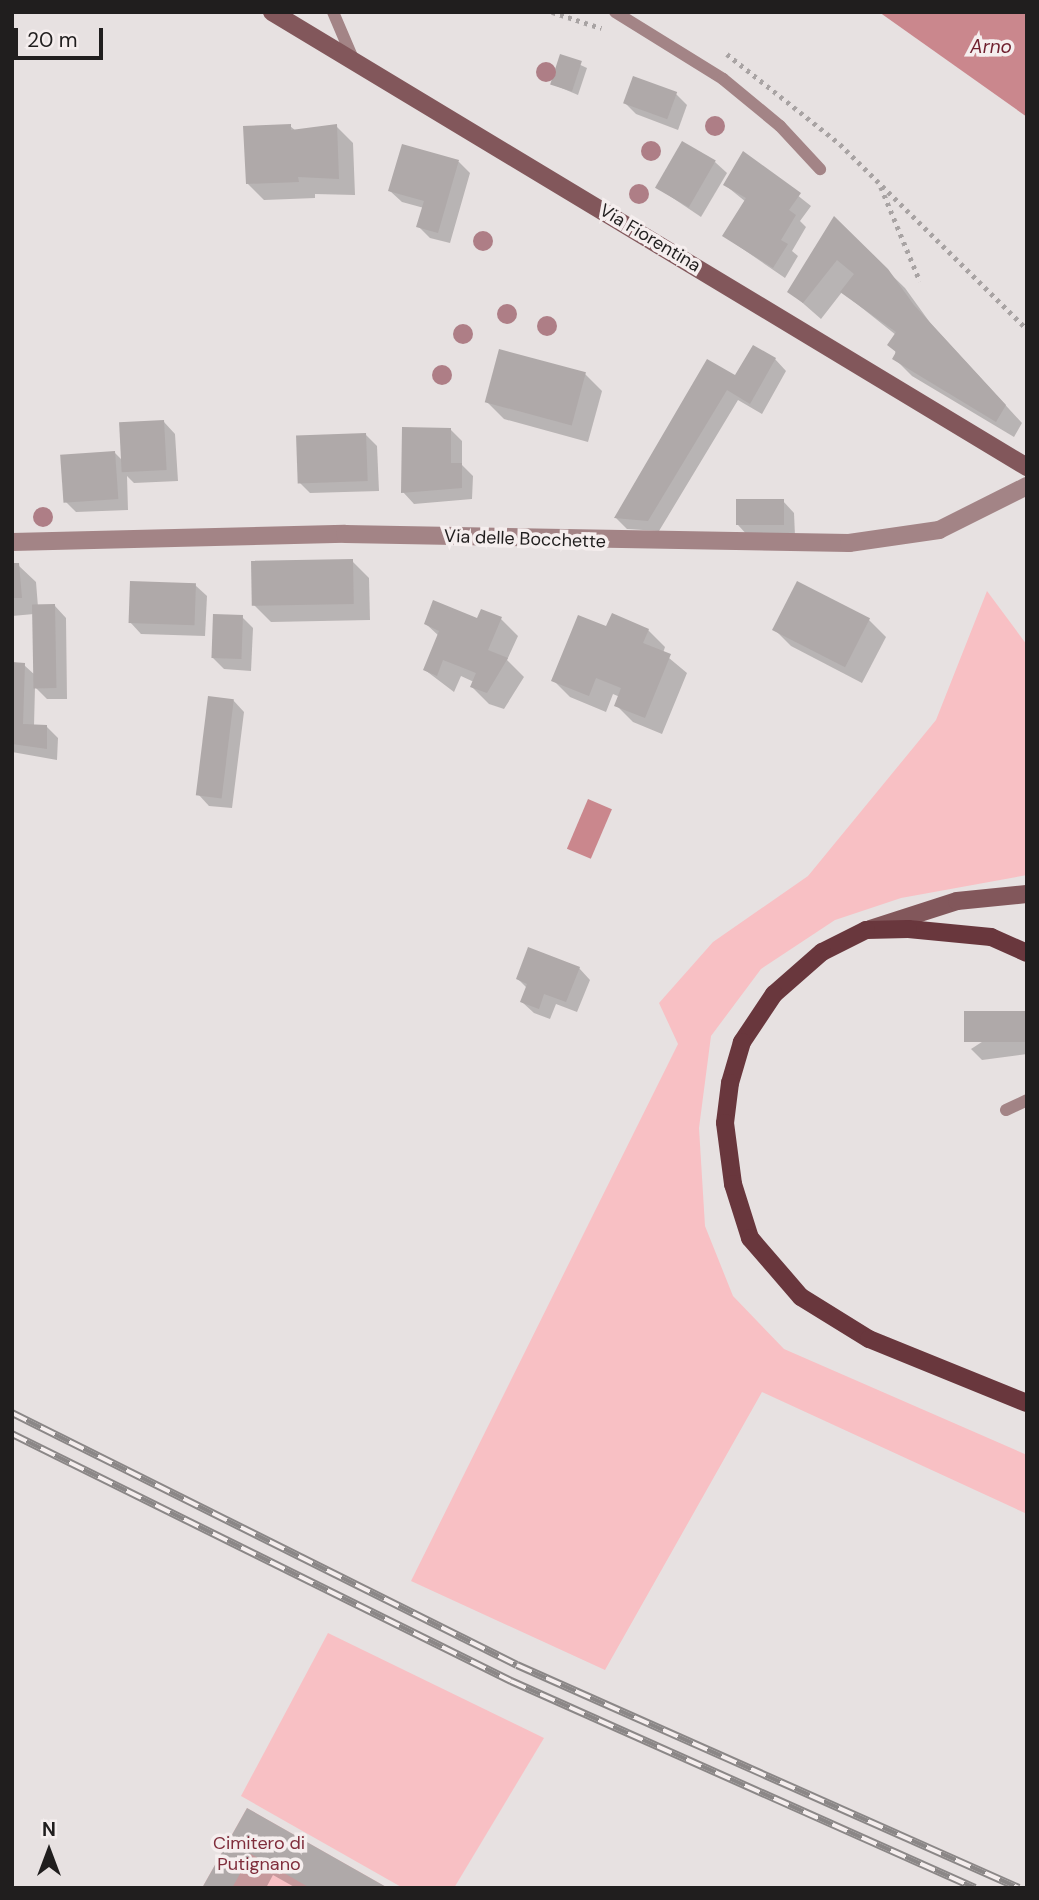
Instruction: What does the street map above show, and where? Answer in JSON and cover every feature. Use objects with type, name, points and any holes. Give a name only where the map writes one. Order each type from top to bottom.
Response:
[{"type":"main road","name":"Via Fiorentina","points":[[272,12],[1027,467]]},
{"type":"main road","points":[[1027,894],[957,901],[866,930],[799,968],[763,1008],[742,1042],[730,1083],[725,1124],[741,1215],[766,1259],[814,1308],[869,1339],[1027,1403]]},
{"type":"main road","points":[[866,930],[970,933],[1027,953]]},
{"type":"street","name":"Via delle Bocchette","points":[[12,542],[345,534],[849,543],[939,530],[1027,486]]},
{"type":"lane","points":[[333,12],[353,59]]},
{"type":"lane","points":[[615,12],[723,79],[780,126],[820,169]]},
{"type":"lane","points":[[1006,1110],[1027,1100]]},
{"type":"path","points":[[920,281],[879,183],[1027,328]]},
{"type":"green space","points":[[987,591],[1027,645],[1027,875],[901,898],[835,920],[761,969],[711,1036],[699,1128],[705,1226],[733,1296],[784,1349],[1027,1455],[1027,1514],[762,1392],[605,1670],[411,1581],[678,1044],[659,1003],[713,942],[808,876],[936,720]]},
{"type":"green space","points":[[328,1633],[544,1738],[454,1888],[403,1888],[241,1796]]},
{"type":"green space","name":"Cimitero di Putignano","points":[[247,1808],[388,1888],[202,1888]]},
{"type":"water","name":"Arno","points":[[879,12],[1027,12],[1027,117]]},
{"type":"water","points":[[588,799],[612,809],[591,859],[567,849]]},
{"type":"building","points":[[560,54],[582,61],[572,92],[550,84]]},
{"type":"building","points":[[633,76],[677,92],[667,119],[623,103]]},
{"type":"building","points":[[291,124],[291,130],[337,124],[339,179],[298,177],[299,182],[246,184],[243,126]]},
{"type":"building","points":[[682,141],[716,160],[689,207],[655,188]]},
{"type":"building","points":[[402,144],[459,160],[438,233],[416,227],[424,201],[388,191]]},
{"type":"building","points":[[743,151],[801,193],[789,210],[796,215],[781,240],[788,244],[773,268],[722,236],[746,198],[723,185]]},
{"type":"building","points":[[834,216],[888,269],[914,305],[1006,405],[996,422],[892,359],[896,352],[887,345],[896,332],[840,292],[854,274],[837,260],[803,303],[787,292]]},
{"type":"building","points":[[753,345],[776,358],[750,404],[727,390],[648,521],[614,518],[707,359],[735,375]]},
{"type":"building","points":[[499,349],[586,372],[572,425],[485,402]]},
{"type":"building","points":[[164,420],[167,470],[122,472],[119,422]]},
{"type":"building","points":[[402,427],[451,428],[451,463],[462,463],[462,488],[401,493]]},
{"type":"building","points":[[366,433],[368,481],[298,483],[296,435]]},
{"type":"building","points":[[115,451],[118,499],[63,503],[60,455]]},
{"type":"building","points":[[736,499],[784,499],[784,525],[736,525]]},
{"type":"building","points":[[353,559],[354,604],[252,606],[251,561]]},
{"type":"building","points":[[12,563],[19,563],[22,598],[12,598]]},
{"type":"building","points":[[130,581],[196,583],[194,625],[129,623]]},
{"type":"building","points":[[797,581],[870,618],[845,667],[772,630]]},
{"type":"building","points":[[433,600],[477,618],[481,609],[502,617],[488,650],[508,658],[487,693],[470,687],[476,673],[443,660],[437,676],[423,670],[439,631],[424,624]]},
{"type":"building","points":[[32,604],[55,604],[56,688],[33,688]]},
{"type":"building","points":[[612,613],[649,629],[643,643],[671,654],[645,718],[614,706],[621,688],[596,678],[589,696],[551,681],[578,615],[606,626]]},
{"type":"building","points":[[213,614],[243,615],[241,659],[211,658]]},
{"type":"building","points":[[12,662],[25,663],[23,724],[47,725],[47,749],[12,744]]},
{"type":"building","points":[[208,696],[234,699],[222,798],[196,795]]},
{"type":"building","points":[[528,947],[580,967],[566,1002],[544,994],[539,1009],[520,1002],[527,984],[516,979]]},
{"type":"building","points":[[964,1011],[1027,1011],[1027,1042],[964,1042]]},
{"type":"building","name":"Cimitero di Putignano","points":[[247,1808],[388,1888],[310,1888],[251,1854],[232,1888],[202,1888]]},
{"type":"railway","points":[[12,1413],[517,1665],[1019,1888]]},
{"type":"railway","points":[[12,1434],[511,1681],[975,1888]]}]
